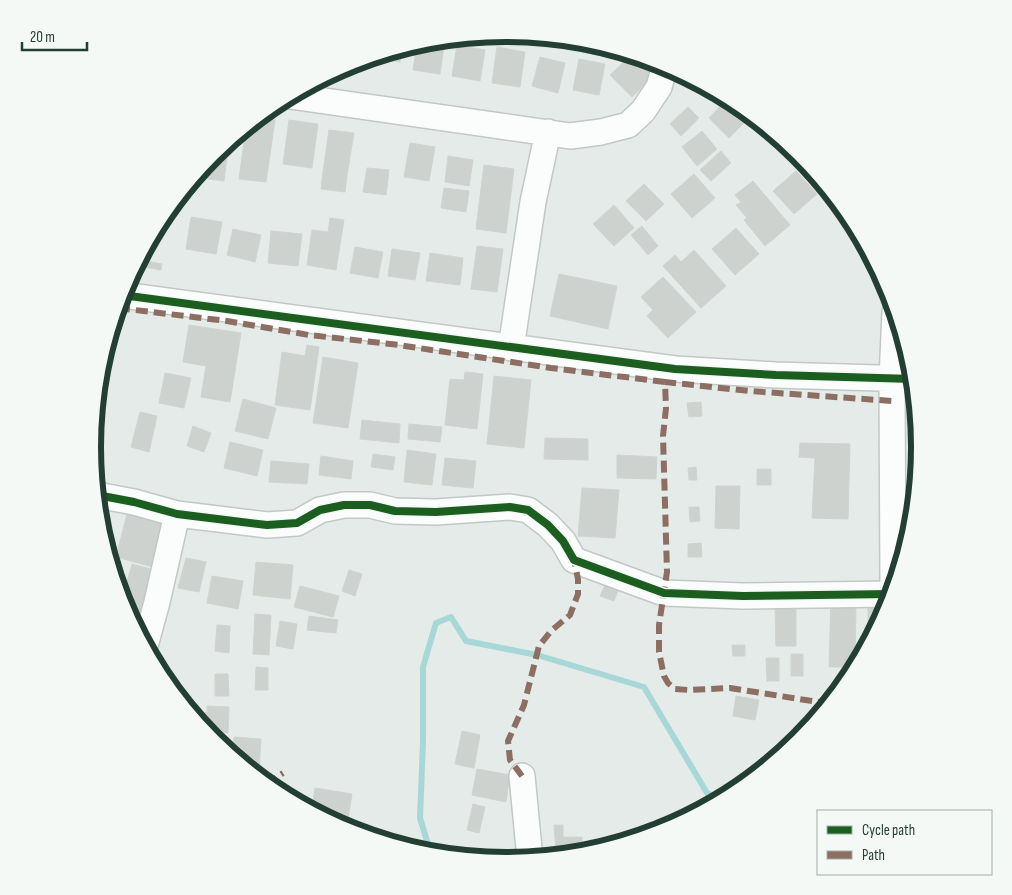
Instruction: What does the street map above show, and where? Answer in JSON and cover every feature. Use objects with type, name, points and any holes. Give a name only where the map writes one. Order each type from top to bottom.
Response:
[{"type":"street","points":[[302,98],[570,136],[601,132],[628,125],[643,111],[659,87],[663,74]]},
{"type":"street","points":[[511,348],[533,202],[548,132]]},
{"type":"street","points":[[131,296],[511,348],[675,368],[776,375],[902,379]]},
{"type":"street","points":[[894,563],[902,379],[899,352]]},
{"type":"street","points":[[104,496],[134,502],[177,514],[267,526],[297,523],[320,510],[344,505],[370,505],[395,511],[436,512],[510,508],[528,510],[548,525],[563,541],[574,560],[664,593],[743,596],[883,594]]},
{"type":"street","points":[[148,636],[158,602],[177,514]]},
{"type":"street","points":[[522,776],[529,852]]},
{"type":"building","points":[[457,46],[485,50],[480,81],[452,76]]},
{"type":"building","points":[[444,47],[440,74],[413,70],[416,53]]},
{"type":"building","points":[[497,47],[525,52],[520,87],[492,83]]},
{"type":"building","points":[[401,56],[400,62],[388,60]]},
{"type":"building","points":[[540,57],[565,63],[558,93],[532,86]]},
{"type":"building","points":[[579,59],[605,64],[599,95],[573,90]]},
{"type":"building","points":[[625,61],[659,72],[632,97],[610,75]]},
{"type":"building","points":[[721,105],[746,121],[729,138],[709,118]]},
{"type":"building","points":[[688,107],[699,118],[681,136],[670,124]]},
{"type":"building","points":[[269,119],[275,120],[266,182],[239,179],[245,138]]},
{"type":"building","points":[[289,120],[318,124],[312,168],[283,164]]},
{"type":"building","points":[[329,130],[354,133],[347,175],[323,172]]},
{"type":"building","points":[[702,131],[717,149],[697,166],[682,147]]},
{"type":"building","points":[[410,143],[435,147],[429,181],[404,177]]},
{"type":"building","points":[[721,151],[731,163],[711,181],[700,170]]},
{"type":"building","points":[[448,156],[473,160],[469,186],[445,182]]},
{"type":"building","points":[[225,157],[227,157],[224,181],[204,178]]},
{"type":"building","points":[[484,165],[514,169],[506,233],[476,229]]},
{"type":"building","points":[[367,168],[389,170],[386,195],[363,192]]},
{"type":"building","points":[[796,171],[817,194],[794,214],[773,191]]},
{"type":"building","points":[[323,172],[347,175],[345,192],[321,189]]},
{"type":"building","points":[[694,174],[715,198],[692,218],[671,194]]},
{"type":"building","points":[[753,181],[790,225],[765,246],[744,220],[747,218],[736,205],[741,202],[735,195]]},
{"type":"building","points":[[644,184],[664,204],[646,221],[626,201]]},
{"type":"building","points":[[444,188],[469,191],[466,212],[441,208]]},
{"type":"building","points":[[614,205],[634,228],[614,246],[593,224]]},
{"type":"building","points":[[191,217],[222,222],[216,254],[186,249]]},
{"type":"building","points":[[330,218],[344,220],[336,270],[307,265],[312,230],[328,232]]},
{"type":"building","points":[[642,226],[658,246],[648,255],[631,235]]},
{"type":"building","points":[[736,228],[759,254],[735,275],[712,249]]},
{"type":"building","points":[[233,229],[261,235],[255,262],[227,255]]},
{"type":"building","points":[[271,231],[302,234],[298,266],[268,263]]},
{"type":"building","points":[[477,246],[503,249],[497,292],[471,289]]},
{"type":"building","points":[[355,247],[383,252],[378,278],[350,273]]},
{"type":"building","points":[[392,249],[420,253],[415,280],[388,276]]},
{"type":"building","points":[[694,250],[726,286],[701,308],[663,266],[675,255],[681,262]]},
{"type":"building","points":[[430,253],[463,258],[460,285],[426,281]]},
{"type":"building","points":[[147,261],[162,264],[161,270],[145,267]]},
{"type":"building","points":[[559,274],[617,286],[608,329],[550,316]]},
{"type":"building","points":[[663,277],[696,312],[668,338],[647,316],[653,310],[641,297]]},
{"type":"building","points":[[189,325],[241,333],[230,402],[201,397],[206,366],[183,362]]},
{"type":"building","points":[[307,345],[319,347],[310,410],[275,405],[282,352],[305,356]]},
{"type":"building","points":[[323,357],[358,363],[348,428],[313,423]]},
{"type":"building","points":[[465,372],[483,374],[477,429],[445,425],[450,379],[464,380]]},
{"type":"building","points":[[165,373],[191,378],[184,408],[159,403]]},
{"type":"building","points":[[494,376],[531,380],[524,448],[487,444]]},
{"type":"building","points":[[243,399],[276,408],[268,439],[235,431]]},
{"type":"building","points":[[701,402],[702,416],[689,417],[687,403]]},
{"type":"building","points":[[140,412],[157,416],[149,452],[131,447]]},
{"type":"building","points":[[362,420],[400,424],[399,443],[360,439]]},
{"type":"building","points":[[409,424],[442,427],[440,442],[408,439]]},
{"type":"building","points":[[193,426],[211,433],[204,452],[187,446]]},
{"type":"building","points":[[545,438],[588,439],[588,460],[544,459]]},
{"type":"building","points":[[230,442],[263,450],[257,476],[224,468]]},
{"type":"building","points":[[800,443],[850,444],[848,519],[812,518],[815,458],[799,457]]},
{"type":"building","points":[[407,450],[436,454],[432,485],[404,482]]},
{"type":"building","points":[[373,454],[395,457],[393,470],[371,467]]},
{"type":"building","points":[[617,455],[657,457],[656,479],[617,478]]},
{"type":"building","points":[[321,456],[353,461],[351,479],[319,475]]},
{"type":"building","points":[[445,458],[476,461],[473,488],[442,485]]},
{"type":"building","points":[[271,461],[309,464],[307,484],[269,482]]},
{"type":"building","points":[[696,467],[697,480],[689,480],[688,468]]},
{"type":"building","points":[[757,469],[771,469],[771,485],[757,485]]},
{"type":"building","points":[[716,486],[740,486],[739,529],[715,528]]},
{"type":"building","points":[[582,488],[619,490],[615,538],[578,536]]},
{"type":"building","points":[[689,507],[699,507],[700,521],[690,522]]},
{"type":"building","points":[[127,514],[164,524],[153,567],[116,556]]},
{"type":"building","points":[[701,543],[702,557],[688,557],[688,544]]},
{"type":"building","points":[[186,558],[206,562],[199,592],[178,588]]},
{"type":"building","points":[[256,562],[293,565],[290,599],[253,595]]},
{"type":"building","points":[[132,564],[158,571],[146,617],[138,615],[126,587]]},
{"type":"building","points":[[349,570],[362,574],[355,596],[342,591]]},
{"type":"building","points":[[212,576],[243,581],[238,609],[207,603]]},
{"type":"building","points":[[606,583],[619,588],[614,601],[600,596]]},
{"type":"building","points":[[300,586],[339,596],[333,617],[294,607]]},
{"type":"building","points":[[831,599],[856,600],[855,653],[847,667],[829,667]]},
{"type":"building","points":[[868,600],[881,600],[869,627],[868,629]]},
{"type":"building","points":[[775,602],[796,602],[796,646],[776,646]]},
{"type":"building","points":[[255,614],[271,615],[269,655],[253,654]]},
{"type":"building","points":[[309,616],[338,620],[336,633],[307,630]]},
{"type":"building","points":[[280,621],[297,624],[293,649],[276,646]]},
{"type":"building","points":[[217,625],[230,626],[229,653],[215,651]]},
{"type":"building","points":[[732,645],[745,645],[745,656],[733,656]]},
{"type":"building","points":[[791,654],[803,654],[803,676],[791,676]]},
{"type":"building","points":[[766,658],[779,658],[779,681],[767,681]]},
{"type":"building","points":[[256,667],[268,668],[268,690],[255,690]]},
{"type":"building","points":[[215,674],[228,674],[229,696],[215,696]]},
{"type":"building","points":[[736,696],[759,700],[755,720],[733,716]]},
{"type":"building","points":[[207,706],[229,707],[228,733],[219,733],[200,712],[207,713]]},
{"type":"building","points":[[462,731],[480,735],[474,768],[455,764]]},
{"type":"building","points":[[234,737],[261,739],[259,769],[239,752],[233,747]]},
{"type":"building","points":[[477,769],[510,775],[506,802],[472,795]]},
{"type":"building","points":[[315,788],[352,794],[348,820],[313,803]]},
{"type":"building","points":[[473,804],[485,807],[479,833],[467,830]]},
{"type":"building","points":[[554,825],[563,825],[563,837],[582,837],[582,845],[556,849]]},
{"type":"waterway","points":[[428,845],[420,818],[423,667],[436,623],[451,617],[466,641],[537,655],[644,687],[707,793],[712,796]]},
{"type":"marked path","points":[[125,309],[227,321],[309,335],[399,345],[551,368],[665,382]]},
{"type":"marked path","points":[[821,702],[730,688],[675,689],[664,676],[659,652],[659,625],[667,572],[663,436],[666,408],[665,382],[749,391],[893,401]]},
{"type":"marked path","points":[[522,776],[510,760],[508,741],[524,705],[539,646],[551,631],[570,615],[578,594],[578,579],[574,560]]},
{"type":"marked path","points":[[274,779],[283,773]]},
{"type":"cycle path","points":[[131,296],[675,369],[776,375],[905,379]]},
{"type":"cycle path","points":[[104,496],[134,502],[177,514],[267,525],[297,523],[320,510],[344,505],[370,505],[395,511],[436,512],[510,507],[528,510],[548,525],[563,541],[574,560],[664,593],[743,596],[883,594]]}]
